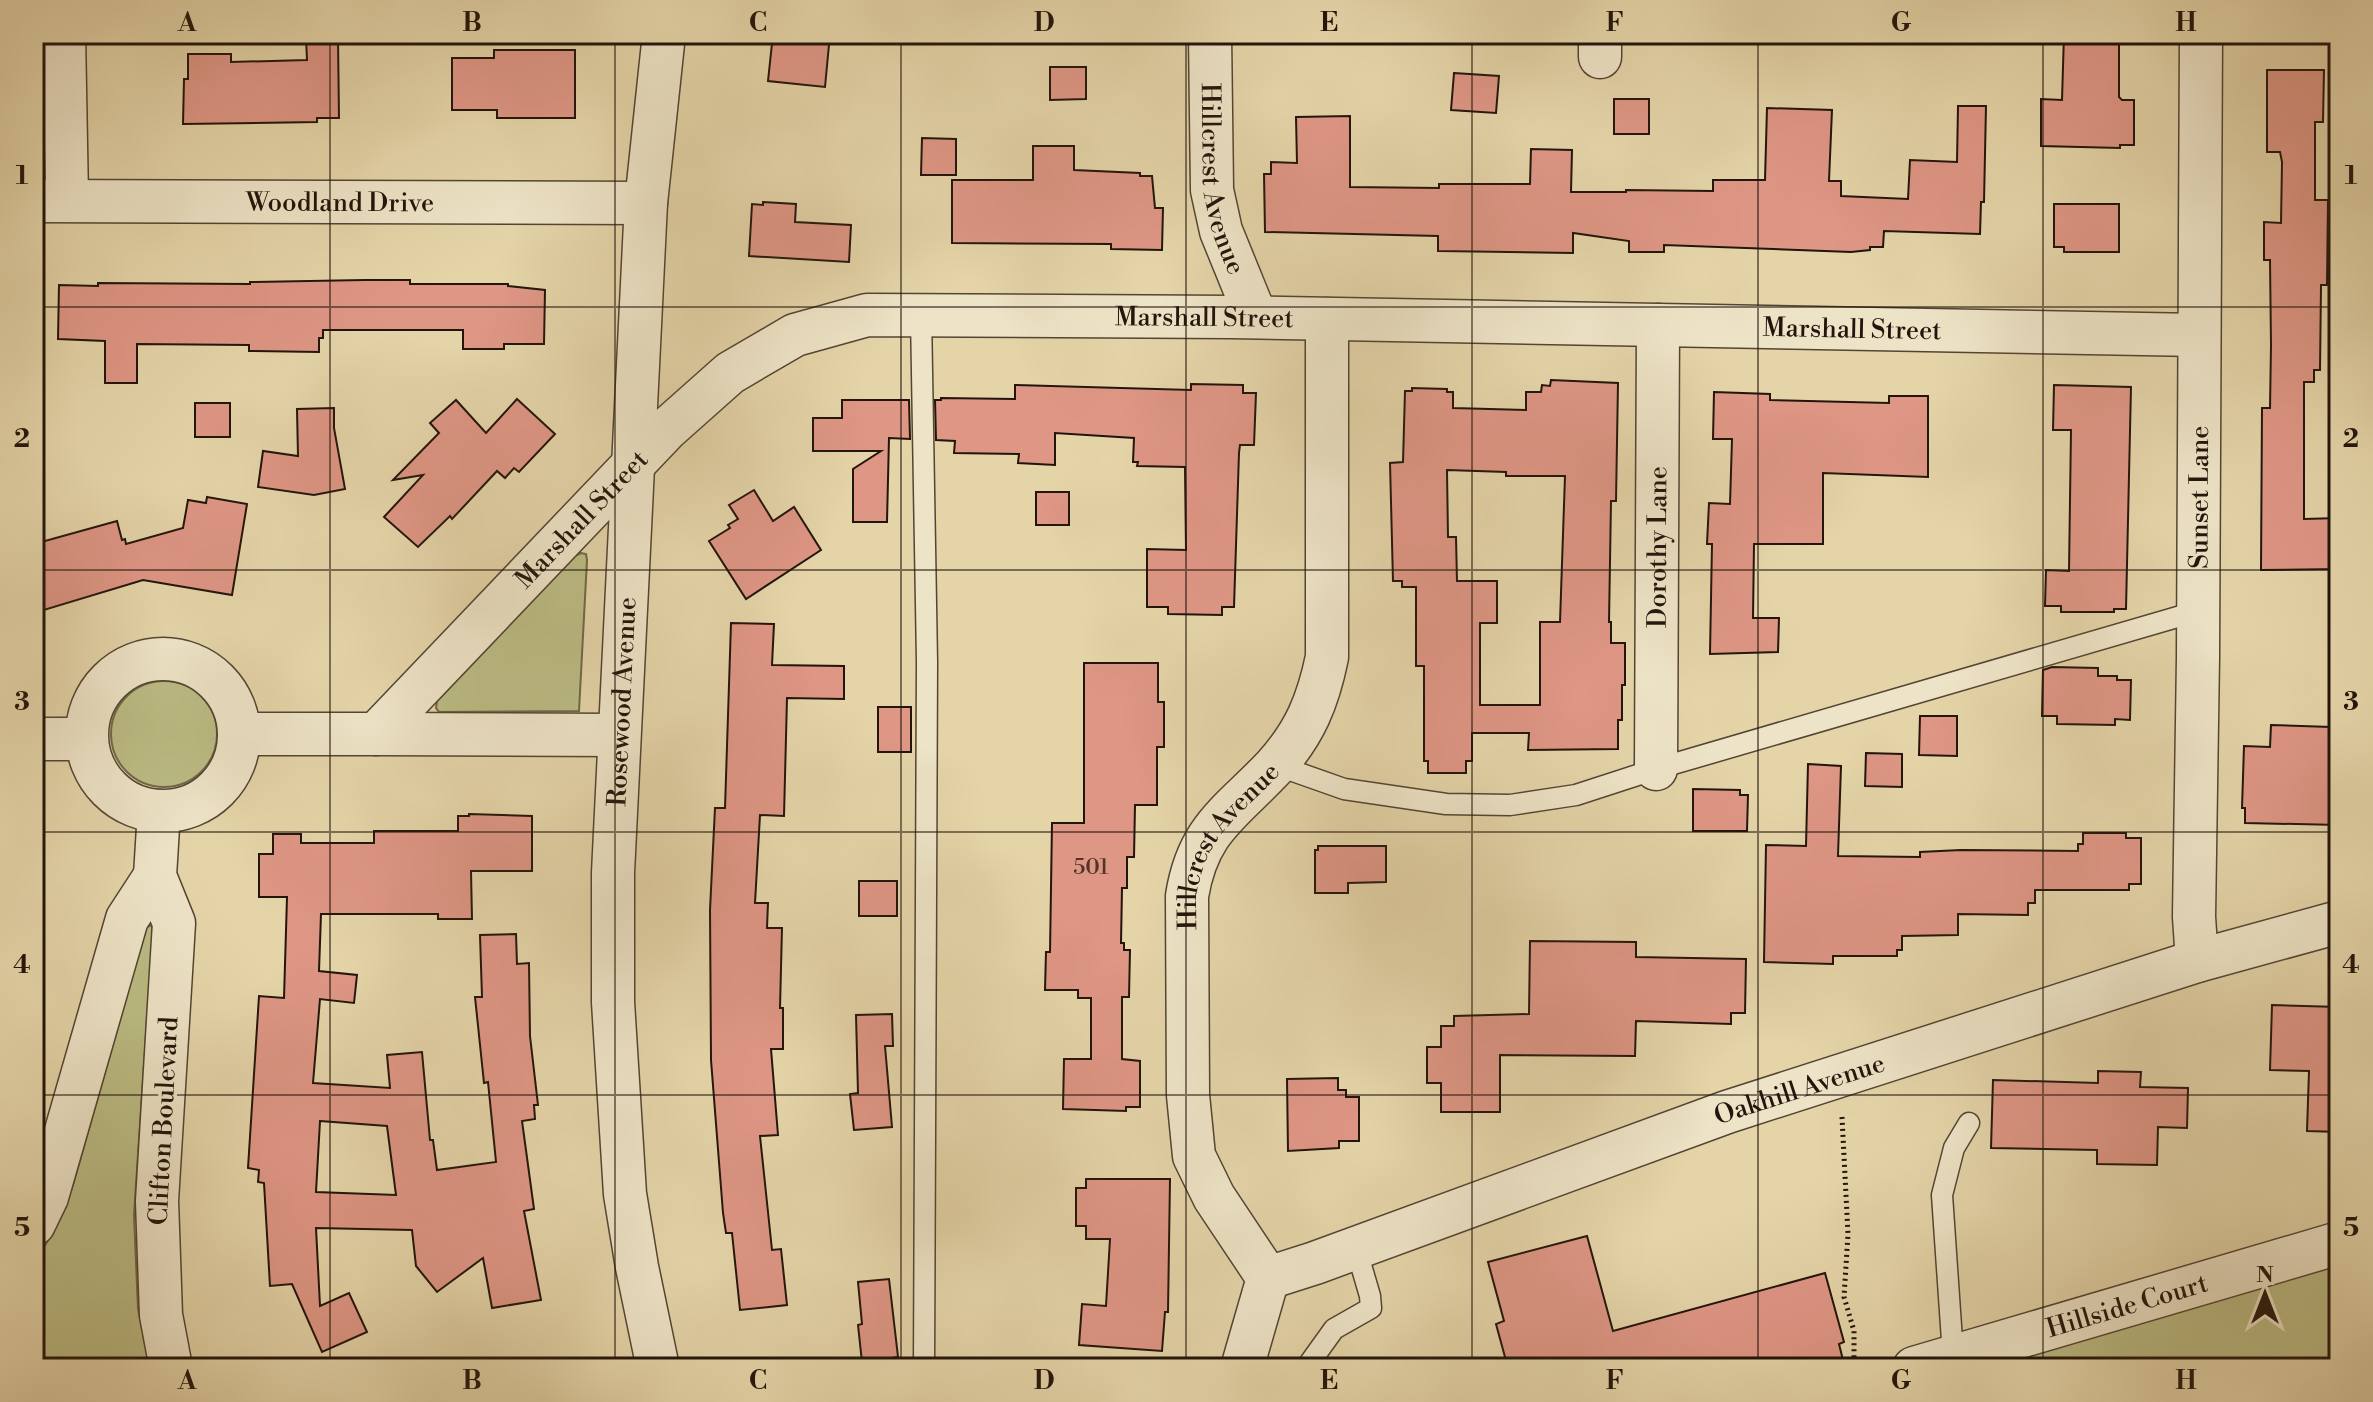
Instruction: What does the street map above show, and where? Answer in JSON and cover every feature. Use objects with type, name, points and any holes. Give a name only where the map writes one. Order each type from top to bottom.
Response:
[{"type":"street","points":[[34,44],[43,34]]},
{"type":"street","points":[[51,200],[64,34]]},
{"type":"street","name":"Rosewood Avenue","points":[[658,1368],[625,1194],[613,1002],[613,902],[618,735],[646,203],[664,34]]},
{"type":"street","name":"Hillcrest Avenue","points":[[1210,34],[1212,190],[1221,231],[1256,317]]},
{"type":"street","name":"Sunset Lane","points":[[2197,961],[2194,917],[2201,34]]},
{"type":"street","name":"Woodland Drive","points":[[51,200],[646,203]]},
{"type":"street","name":"Marshall Street","points":[[376,734],[667,429],[730,373],[795,335],[867,315],[1256,317],[2199,335]]},
{"type":"street","name":"Hillcrest Avenue","points":[[1268,1278],[1214,1197],[1194,1156],[1188,1095],[1186,924],[1192,869],[1198,852],[1228,811],[1276,765],[1306,724],[1319,697],[1327,657],[1327,319]]},
{"type":"street","name":"Dorothy Lane","points":[[1656,769],[1658,325]]},
{"type":"street","points":[[149,660],[192,665],[211,677],[226,693],[236,712],[239,734],[235,758],[224,781],[206,798],[184,808],[159,811],[124,801],[109,789],[94,766],[86,739],[89,717],[97,697],[110,680],[128,668],[149,660]]},
{"type":"street","points":[[239,734],[618,735]]},
{"type":"street","points":[[34,739],[86,739]]},
{"type":"street","name":"Clifton Boulevard","points":[[159,811],[155,876],[174,923],[157,1201],[161,1315],[171,1368]]},
{"type":"street","name":"Clifton Boulevard","points":[[34,1224],[47,1197],[127,919],[155,876]]},
{"type":"street","name":"Oakhill Avenue","points":[[1268,1278],[1727,1112],[2197,961],[2339,922]]},
{"type":"street","name":"Hillside Court","points":[[1933,1362],[2339,1243]]},
{"type":"street","points":[[1242,1368],[1268,1278]]},
{"type":"lane","points":[[921,314],[927,662],[924,1368]]},
{"type":"lane","points":[[1276,765],[1344,789],[1446,804],[1510,805],[1576,795],[2198,611]]},
{"type":"lane","points":[[1933,1362],[1942,1195],[1954,1148],[1969,1123]]},
{"type":"lane","points":[[1306,1368],[1334,1329],[1371,1308],[1356,1248]]},
{"type":"path","points":[[1841,1104],[1848,1234],[1844,1297],[1854,1331],[1854,1368]]},
{"type":"green space","points":[[34,78],[41,84],[41,167],[34,176]]},
{"type":"green space","points":[[581,553],[586,554],[587,560],[579,711],[439,712],[437,701]]},
{"type":"green space","points":[[164,681],[184,685],[201,697],[213,714],[217,734],[213,754],[201,771],[184,783],[164,787],[144,783],[127,771],[115,754],[111,734],[115,714],[127,697],[144,685]]},
{"type":"green space","points":[[151,925],[134,1215],[138,1309],[150,1368],[34,1368],[34,1262],[53,1233],[73,1185],[146,928]]},
{"type":"green space","points":[[2339,1256],[2339,1368],[1968,1368]]},
{"type":"building","points":[[773,34],[830,34],[825,87],[768,81]]},
{"type":"building","points":[[2064,34],[2119,34],[2119,97],[2134,100],[2134,145],[2120,145],[2120,148],[2041,146],[2041,99],[2062,100]]},
{"type":"building","points":[[306,38],[338,38],[339,118],[317,118],[317,122],[183,124],[188,54],[231,54],[231,62],[307,60]]},
{"type":"building","points":[[494,50],[575,50],[575,118],[497,118],[497,110],[452,110],[452,58],[494,58]]},
{"type":"building","points":[[1050,67],[1086,67],[1086,99],[1050,100]]},
{"type":"building","points":[[2267,70],[2324,70],[2323,122],[2315,122],[2315,200],[2328,200],[2327,285],[2321,285],[2320,370],[2314,370],[2314,382],[2304,382],[2304,519],[2339,518],[2339,569],[2261,570],[2262,408],[2270,408],[2271,345],[2270,260],[2264,260],[2264,222],[2281,223],[2282,162],[2280,152],[2267,152]]},
{"type":"building","points":[[1454,73],[1499,76],[1496,113],[1451,110]]},
{"type":"building","points":[[1614,99],[1649,99],[1649,134],[1614,134]]},
{"type":"building","points":[[1958,106],[1986,106],[1984,202],[1981,202],[1980,234],[1884,231],[1883,247],[1851,252],[1664,245],[1664,252],[1629,252],[1629,241],[1573,233],[1573,253],[1438,251],[1438,236],[1265,232],[1264,174],[1271,174],[1271,162],[1297,163],[1296,117],[1350,116],[1350,187],[1439,188],[1439,184],[1530,184],[1531,149],[1572,150],[1571,192],[1713,191],[1713,180],[1765,180],[1767,108],[1832,110],[1829,181],[1841,181],[1841,196],[1908,199],[1910,160],[1957,162]]},
{"type":"building","points":[[922,138],[956,139],[956,175],[921,175]]},
{"type":"building","points":[[1033,146],[1074,146],[1074,170],[1152,176],[1155,208],[1163,208],[1162,250],[1111,249],[1111,244],[952,243],[952,180],[1033,180]]},
{"type":"building","points":[[763,202],[796,204],[795,222],[851,225],[849,262],[749,256],[752,204],[763,205]]},
{"type":"building","points":[[2054,204],[2119,204],[2119,252],[2064,252],[2064,247],[2054,247]]},
{"type":"building","points":[[410,280],[410,284],[508,284],[545,290],[544,344],[504,344],[504,349],[463,349],[463,330],[323,330],[323,338],[319,338],[319,352],[249,351],[249,345],[137,344],[137,383],[105,383],[105,341],[58,339],[59,285]]},
{"type":"building","points":[[1551,380],[1618,383],[1616,501],[1611,501],[1609,622],[1611,643],[1625,643],[1625,685],[1622,685],[1622,720],[1618,720],[1618,749],[1528,750],[1529,733],[1472,733],[1472,761],[1466,761],[1466,773],[1428,773],[1428,761],[1424,761],[1424,666],[1416,666],[1416,587],[1402,587],[1402,581],[1393,581],[1390,463],[1403,462],[1405,391],[1412,391],[1412,388],[1447,389],[1447,392],[1453,392],[1453,408],[1526,410],[1526,392],[1541,392],[1542,385],[1550,386]],"holes":[[[1447,470],[1506,472],[1506,476],[1565,476],[1560,622],[1540,622],[1540,705],[1480,705],[1480,623],[1497,623],[1497,581],[1457,581],[1456,537],[1448,537]]]},
{"type":"building","points":[[1191,384],[1243,385],[1243,393],[1256,393],[1254,445],[1240,445],[1239,453],[1234,607],[1222,607],[1222,615],[1168,614],[1168,607],[1147,607],[1147,549],[1186,550],[1185,467],[1137,466],[1138,462],[1133,462],[1134,438],[1055,433],[1055,465],[1018,463],[1019,454],[954,453],[955,441],[936,440],[935,400],[941,398],[1015,399],[1015,385],[1191,390]]},
{"type":"building","points":[[2054,385],[2131,387],[2126,609],[2114,609],[2114,612],[2061,612],[2061,606],[2045,606],[2046,570],[2069,571],[2071,430],[2053,430]]},
{"type":"building","points":[[1714,392],[1770,394],[1770,400],[1889,403],[1889,396],[1928,396],[1928,477],[1823,473],[1823,544],[1754,544],[1753,618],[1779,618],[1778,652],[1710,654],[1712,544],[1707,544],[1709,503],[1730,504],[1732,439],[1713,439]]},
{"type":"building","points":[[517,399],[555,434],[519,472],[514,468],[505,478],[497,471],[452,519],[450,516],[418,547],[384,517],[423,475],[393,480],[439,433],[430,423],[456,400],[486,433]]},
{"type":"building","points":[[842,400],[909,400],[910,439],[889,438],[887,522],[853,522],[853,469],[881,451],[813,451],[813,418],[842,418]]},
{"type":"building","points":[[195,403],[230,403],[230,437],[195,437]]},
{"type":"building","points":[[334,408],[334,428],[345,489],[314,495],[258,487],[263,451],[298,456],[297,409]]},
{"type":"building","points":[[754,490],[773,521],[794,507],[821,550],[746,599],[709,541],[738,519],[729,505]]},
{"type":"building","points":[[1036,492],[1069,492],[1069,525],[1036,525]]},
{"type":"building","points":[[207,497],[247,504],[232,595],[143,580],[34,613],[34,544],[117,521],[126,544],[183,528],[188,500],[206,503]]},
{"type":"building","points":[[731,623],[774,624],[772,665],[844,666],[844,699],[787,698],[784,816],[760,815],[755,903],[768,903],[767,928],[782,928],[780,1008],[783,1008],[783,1049],[771,1049],[778,1135],[760,1136],[772,1250],[781,1249],[787,1305],[740,1310],[732,1233],[726,1233],[723,1213],[711,1060],[710,910],[715,808],[725,808]]},
{"type":"building","points":[[1084,663],[1158,663],[1158,702],[1164,702],[1164,747],[1157,747],[1157,805],[1135,805],[1134,857],[1127,857],[1127,888],[1122,888],[1121,943],[1124,943],[1124,950],[1130,950],[1129,997],[1122,997],[1122,1059],[1140,1061],[1140,1107],[1126,1107],[1126,1111],[1063,1109],[1064,1059],[1091,1059],[1091,998],[1078,998],[1078,990],[1045,990],[1046,952],[1050,952],[1052,823],[1084,823]]},
{"type":"building","points":[[2052,667],[2098,668],[2098,676],[2131,680],[2130,720],[2115,719],[2115,725],[2057,724],[2057,716],[2042,716],[2043,670]]},
{"type":"building","points":[[878,707],[911,707],[911,752],[878,752]]},
{"type":"building","points":[[1920,716],[1957,716],[1957,756],[1919,755]]},
{"type":"building","points":[[2271,725],[2331,727],[2331,748],[2339,748],[2339,825],[2245,823],[2245,808],[2242,808],[2244,746],[2270,747]]},
{"type":"building","points":[[1866,753],[1902,754],[1902,787],[1865,786]]},
{"type":"building","points":[[1808,764],[1841,766],[1838,856],[1920,857],[1920,852],[1961,850],[2078,851],[2078,844],[2083,844],[2083,833],[2126,833],[2126,838],[2141,838],[2141,884],[2129,884],[2129,890],[2035,890],[2035,903],[2028,903],[2028,915],[1958,914],[1958,935],[1902,936],[1902,950],[1897,950],[1897,956],[1833,956],[1833,964],[1764,962],[1766,845],[1806,846]]},
{"type":"building","points":[[1693,789],[1740,790],[1740,795],[1748,795],[1747,831],[1693,831]]},
{"type":"building","points":[[458,816],[532,816],[532,871],[471,871],[472,919],[438,919],[438,914],[321,914],[319,971],[357,975],[354,1003],[320,999],[313,1083],[390,1088],[387,1055],[422,1052],[430,1140],[433,1140],[437,1170],[496,1162],[475,997],[482,997],[480,935],[516,934],[517,964],[529,963],[530,1036],[538,1105],[534,1105],[535,1119],[522,1121],[534,1209],[524,1211],[541,1300],[492,1308],[483,1258],[437,1292],[416,1266],[412,1230],[316,1228],[320,1306],[349,1293],[367,1332],[322,1352],[292,1284],[270,1286],[264,1183],[258,1182],[259,1170],[248,1168],[259,996],[284,998],[287,897],[259,897],[259,854],[273,854],[273,834],[301,834],[301,843],[374,843],[374,831],[458,831]],"holes":[[[320,1121],[387,1126],[396,1195],[316,1192]]]},
{"type":"building","points":[[1318,846],[1386,846],[1386,882],[1348,883],[1348,893],[1315,893],[1315,850]]},
{"type":"building","points":[[859,881],[897,881],[897,916],[859,916]]},
{"type":"building","points":[[1530,941],[1636,942],[1636,957],[1746,959],[1745,1013],[1731,1013],[1731,1024],[1636,1021],[1635,1056],[1500,1055],[1500,1112],[1441,1112],[1441,1083],[1427,1083],[1427,1047],[1441,1047],[1441,1026],[1454,1026],[1454,1016],[1529,1014]]},
{"type":"building","points":[[2272,1005],[2339,1007],[2339,1132],[2307,1131],[2309,1071],[2270,1070]]},
{"type":"building","points":[[892,1014],[893,1046],[885,1046],[892,1127],[854,1130],[850,1094],[858,1093],[856,1015]]},
{"type":"building","points":[[2098,1071],[2141,1072],[2140,1087],[2188,1088],[2187,1128],[2158,1127],[2157,1165],[2097,1164],[2097,1150],[1991,1148],[1993,1080],[2098,1083]]},
{"type":"building","points":[[1338,1078],[1338,1090],[1346,1090],[1346,1097],[1359,1097],[1359,1141],[1339,1141],[1339,1148],[1288,1151],[1287,1079]]},
{"type":"building","points":[[1086,1179],[1170,1179],[1168,1312],[1165,1312],[1162,1351],[1079,1345],[1082,1304],[1106,1306],[1110,1239],[1086,1239],[1086,1226],[1076,1226],[1076,1188],[1086,1188]]},
{"type":"building","points":[[1587,1236],[1613,1331],[1825,1273],[1844,1342],[1839,1344],[1845,1368],[1508,1368],[1496,1324],[1504,1321],[1488,1262]]},
{"type":"building","points":[[889,1279],[898,1357],[862,1362],[858,1282]]}]
